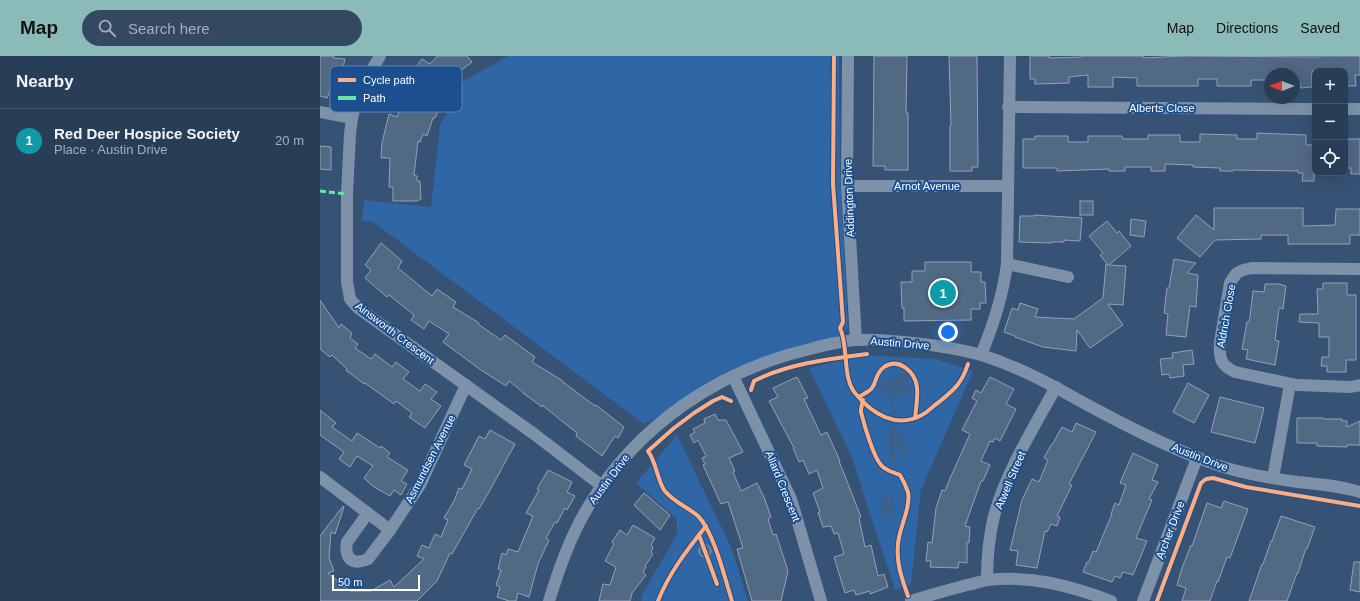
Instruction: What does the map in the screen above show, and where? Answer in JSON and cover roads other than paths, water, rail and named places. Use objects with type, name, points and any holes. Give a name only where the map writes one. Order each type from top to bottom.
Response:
[{"type":"street","name":"Ainsworth Crescent","points":[[375,66],[380,56]]},
{"type":"street","name":"Addington Drive","points":[[848,56],[847,186],[856,340]]},
{"type":"street","points":[[981,355],[998,307],[1007,264],[1008,107],[1010,56]]},
{"type":"street","name":"Alberts Close","points":[[1008,107],[1312,109]]},
{"type":"street","points":[[1348,110],[1360,109]]},
{"type":"street","points":[[320,112],[352,118]]},
{"type":"street","name":"Ainsworth Crescent","points":[[354,112],[352,118],[348,178],[347,288],[350,299],[358,308],[534,434],[602,486]]},
{"type":"street","name":"Arnot Avenue","points":[[847,186],[1008,186]]},
{"type":"street","points":[[1007,264],[1068,277]]},
{"type":"street","name":"Aldrich Close","points":[[1360,269],[1252,268],[1243,270],[1233,278],[1230,283],[1219,351],[1222,363],[1226,368],[1235,372],[1305,386],[1351,387],[1360,385]]},
{"type":"street","name":"Austin Drive","points":[[549,601],[558,570],[587,508],[602,486],[628,454],[668,415],[700,394],[733,376],[760,364],[838,342],[856,340],[922,344],[981,355],[1020,370],[1056,387],[1124,424],[1175,449],[1198,458],[1227,468],[1273,478],[1345,487],[1360,492]]},
{"type":"street","name":"Allard Crescent","points":[[733,376],[791,500],[821,601]]},
{"type":"street","points":[[1273,478],[1290,384]]},
{"type":"street","name":"Asmundsen Avenue","points":[[368,513],[347,542],[346,552],[351,559],[358,562],[368,559],[390,530],[420,485],[466,386]]},
{"type":"street","name":"Atwell Street","points":[[987,580],[987,567],[994,517],[1019,455],[1056,387]]},
{"type":"street","name":"Archer Drive","points":[[1143,601],[1198,458]]},
{"type":"street","points":[[320,477],[390,530]]},
{"type":"street","name":"Austin Drive","points":[[1345,487],[1360,484]]},
{"type":"street","points":[[911,601],[938,592],[987,580],[1022,580],[1063,585],[1111,601]]},
{"type":"place","name":"Red Deer Hospice Society","points":[[943,293]]}]
